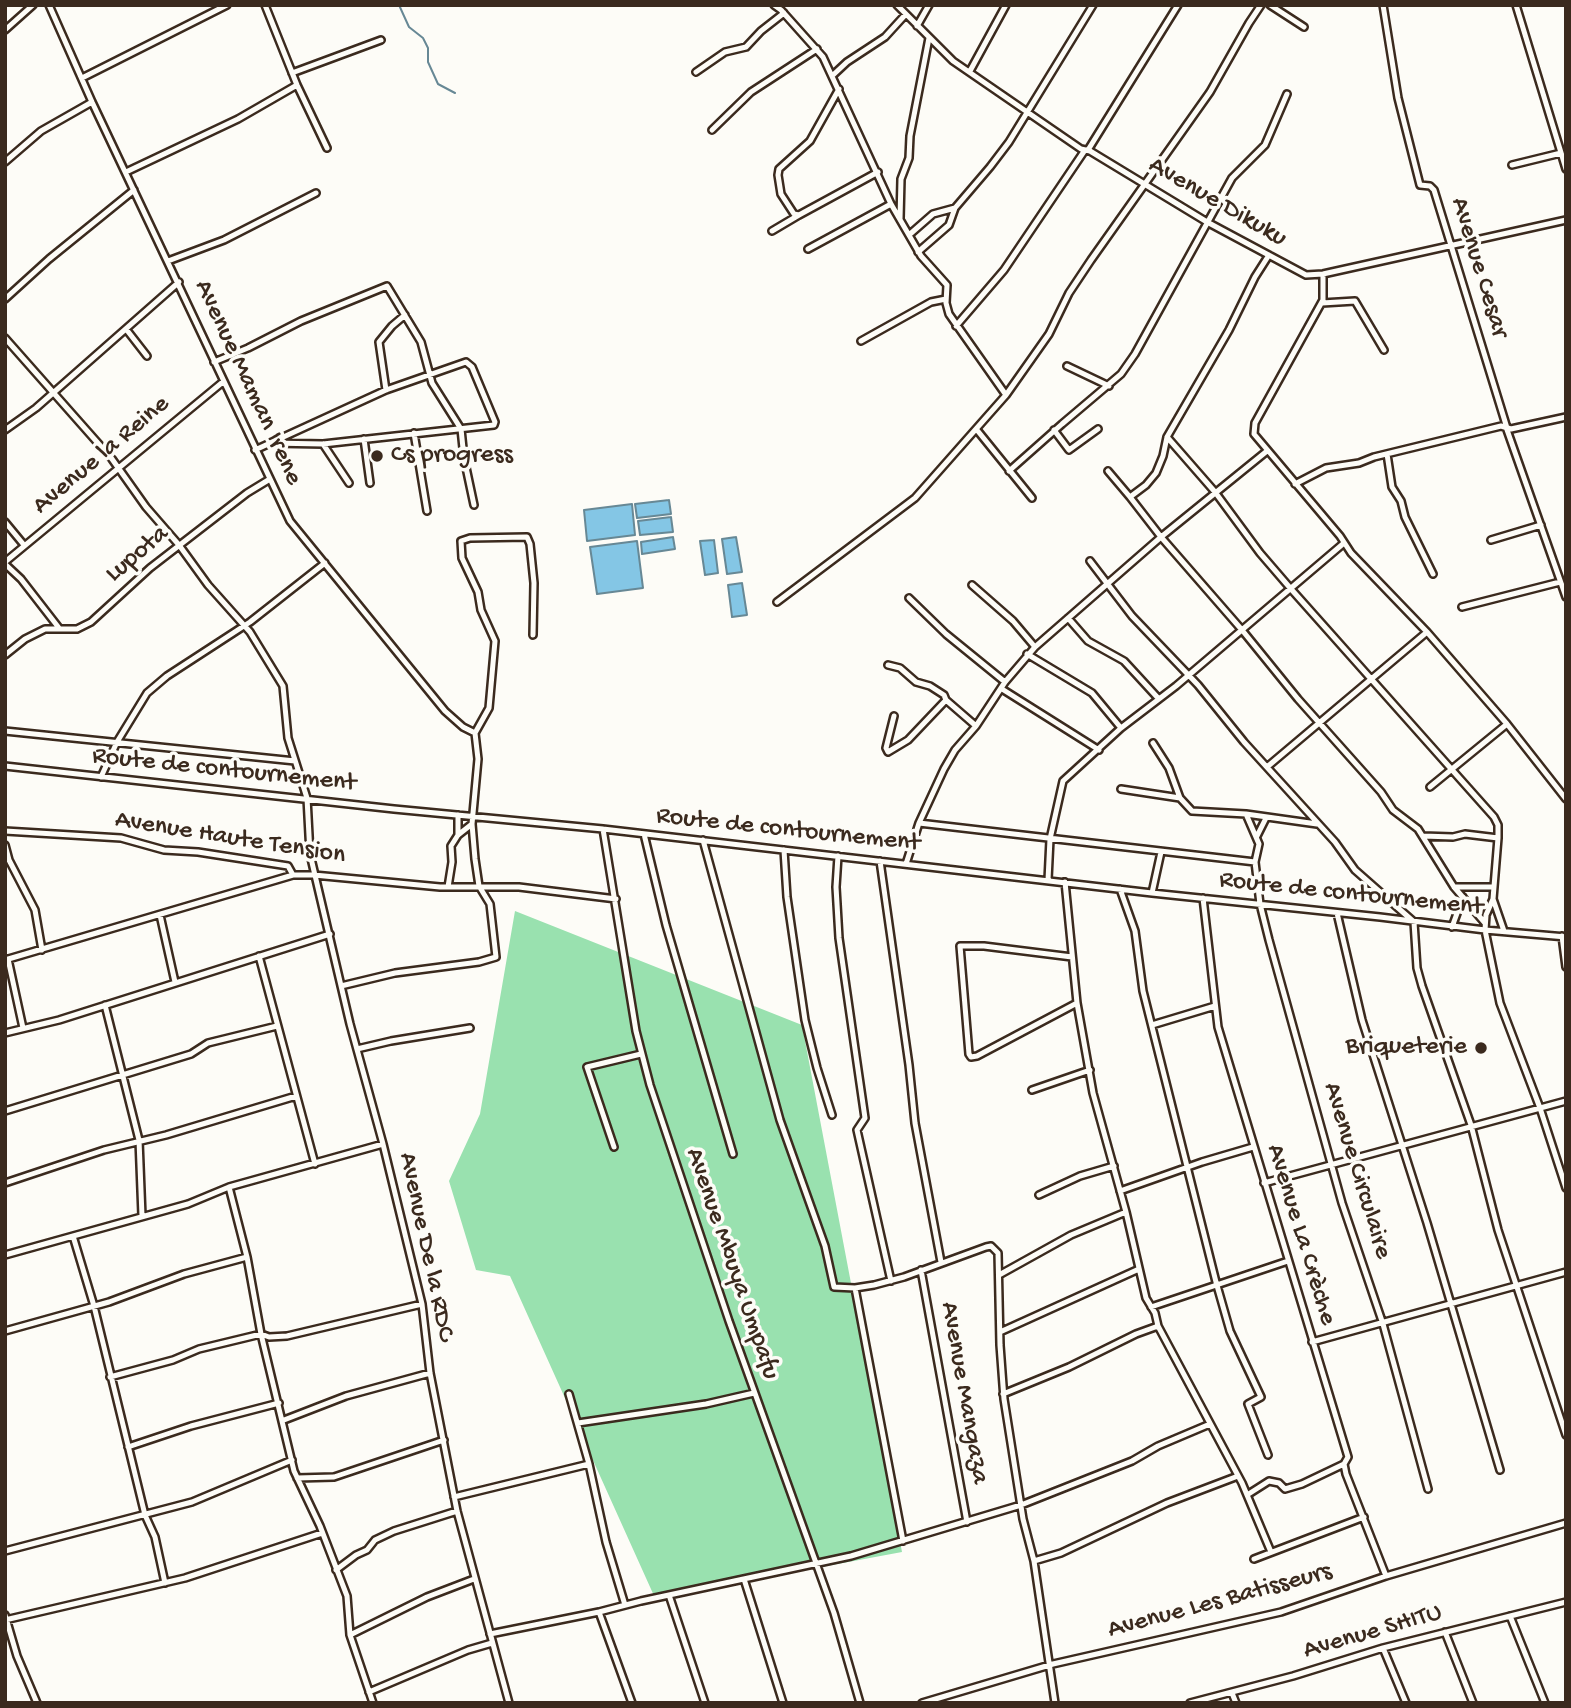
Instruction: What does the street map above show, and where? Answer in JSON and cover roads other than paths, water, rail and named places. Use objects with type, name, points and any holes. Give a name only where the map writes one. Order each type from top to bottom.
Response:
[{"type":"street","points":[[5,30],[33,5]]},
{"type":"street","name":"Avenue Maman Irene","points":[[49,5],[290,522],[445,711],[463,727],[475,733]]},
{"type":"street","points":[[82,78],[227,5]]},
{"type":"street","points":[[265,5],[297,85],[327,148]]},
{"type":"street","points":[[774,5],[817,49],[839,89],[891,204],[918,252],[947,285],[948,313],[1006,395]]},
{"type":"street","name":"Avenue Dikuku","points":[[897,5],[953,61],[1028,112],[1207,222],[1306,275],[1322,275],[1566,220]]},
{"type":"street","points":[[917,26],[929,5]]},
{"type":"street","points":[[970,71],[1006,5]]},
{"type":"street","points":[[918,252],[949,225],[955,208],[994,162],[1093,5]]},
{"type":"street","points":[[956,326],[1004,270],[1086,150],[1178,5]]},
{"type":"street","points":[[777,602],[915,498],[1006,395],[1049,334],[1074,284],[1210,92],[1261,5]]},
{"type":"street","points":[[1270,5],[1304,27]]},
{"type":"street","name":"Avenue Cesar","points":[[1383,5],[1398,98],[1420,185],[1430,186],[1434,190],[1506,428],[1566,597]]},
{"type":"street","points":[[1516,5],[1566,169]]},
{"type":"street","points":[[696,72],[725,52],[746,47],[784,13]]},
{"type":"street","points":[[832,76],[846,62],[885,37],[906,14]]},
{"type":"street","points":[[900,219],[901,181],[909,158],[910,136],[929,38]]},
{"type":"street","points":[[292,73],[381,40]]},
{"type":"street","points":[[712,130],[751,92],[817,49]]},
{"type":"street","points":[[126,172],[238,119],[297,85]]},
{"type":"street","points":[[799,215],[794,214],[781,194],[778,172],[810,141],[839,89]]},
{"type":"street","points":[[1009,471],[1121,374],[1135,354],[1232,178],[1263,148],[1287,94]]},
{"type":"street","points":[[5,162],[33,138],[92,102]]},
{"type":"street","points":[[1512,165],[1561,153]]},
{"type":"street","points":[[772,231],[878,173]]},
{"type":"street","points":[[5,299],[49,259],[134,190]]},
{"type":"street","points":[[168,261],[225,240],[316,193]]},
{"type":"street","points":[[808,249],[891,204]]},
{"type":"street","points":[[909,235],[933,214],[955,208]]},
{"type":"street","points":[[1130,497],[1154,477],[1167,437],[1269,255]]},
{"type":"street","points":[[1322,275],[1322,303],[1255,423],[1254,434],[1351,553],[1427,632],[1507,724],[1566,799]]},
{"type":"street","points":[[5,430],[126,330],[179,282]]},
{"type":"street","points":[[214,362],[309,317],[384,286],[391,291],[421,342],[429,375],[461,429],[474,505]]},
{"type":"street","points":[[861,341],[919,307],[946,299]]},
{"type":"street","points":[[1322,303],[1354,301],[1384,350]]},
{"type":"street","points":[[386,390],[379,342],[405,315]]},
{"type":"street","points":[[126,330],[147,356]]},
{"type":"street","name":"Avenue De la RDC","points":[[5,338],[54,391],[117,467],[208,585],[244,626],[283,686],[288,738],[307,798],[310,854],[422,1304],[430,1373],[457,1511],[509,1703]]},
{"type":"street","points":[[255,450],[386,390],[466,362],[472,367],[495,422],[494,425],[323,444],[271,443]]},
{"type":"street","points":[[1067,366],[1109,386]]},
{"type":"street","name":"Avenue la Reine","points":[[5,563],[117,467],[224,381]]},
{"type":"street","points":[[1295,484],[1320,469],[1359,463],[1501,426],[1511,429],[1566,417]]},
{"type":"street","points":[[1054,430],[1069,450],[1098,429]]},
{"type":"street","points":[[977,430],[1032,498]]},
{"type":"street","points":[[414,433],[427,511]]},
{"type":"street","points":[[1167,437],[1215,492],[1291,589],[1494,817],[1498,825],[1498,838],[1493,899],[1485,930],[1503,1016],[1540,1108],[1566,1188]]},
{"type":"street","points":[[364,439],[370,483]]},
{"type":"street","points":[[323,444],[349,483]]},
{"type":"street","points":[[906,864],[919,823],[955,750],[976,726],[1027,654],[1161,537],[1267,451]]},
{"type":"street","points":[[1387,454],[1392,487],[1401,500],[1405,517],[1433,574]]},
{"type":"street","points":[[1108,471],[1298,699],[1381,792],[1393,810],[1423,836],[1454,887],[1485,923]]},
{"type":"street","name":"Lupota","points":[[5,655],[25,639],[45,629],[77,629],[91,622],[150,568],[247,493],[270,479]]},
{"type":"street","points":[[5,522],[24,545]]},
{"type":"street","points":[[1490,540],[1541,525]]},
{"type":"street","points":[[341,986],[405,971],[495,959],[490,904],[479,886],[472,817],[478,759],[475,733],[489,708],[495,641],[484,619],[478,592],[460,551],[462,540],[527,537],[534,583],[533,635]]},
{"type":"street","points":[[1048,880],[1050,839],[1059,806],[1061,785],[1121,728],[1344,543]]},
{"type":"street","points":[[1090,561],[1132,616],[1188,675],[1372,887],[1414,922],[1417,968],[1422,986],[1471,1125],[1498,1230],[1566,1435]]},
{"type":"street","points":[[5,563],[22,579],[60,629]]},
{"type":"street","points":[[101,778],[117,742],[146,693],[265,611],[325,563]]},
{"type":"street","points":[[1462,607],[1560,582]]},
{"type":"street","points":[[972,585],[1013,621],[1035,647]]},
{"type":"street","points":[[909,598],[946,634],[1006,682]]},
{"type":"street","points":[[1068,618],[1088,641],[1124,661],[1158,698]]},
{"type":"street","points":[[1267,767],[1427,632]]},
{"type":"street","points":[[1027,654],[1091,692],[1121,728]]},
{"type":"street","points":[[888,665],[900,668],[920,684],[930,686],[944,695],[946,700],[976,726]]},
{"type":"street","points":[[1002,689],[1099,750]]},
{"type":"street","points":[[894,716],[886,748],[888,752],[908,740],[946,700]]},
{"type":"street","points":[[1430,787],[1507,724]]},
{"type":"street","points":[[5,731],[295,761]]},
{"type":"street","points":[[1153,743],[1169,768],[1180,798],[1192,811],[1246,814],[1317,824]]},
{"type":"street","name":"Route de contournement","points":[[5,766],[603,829],[1380,916],[1452,927],[1564,937]]},
{"type":"street","points":[[1121,789],[1180,798]]},
{"type":"street","points":[[1246,814],[1257,836]]},
{"type":"street","points":[[458,815],[458,835]]},
{"type":"street","points":[[1257,836],[1266,818]]},
{"type":"street","points":[[919,823],[1255,862]]},
{"type":"street","points":[[448,887],[452,862],[451,846],[458,835],[472,824]]},
{"type":"street","name":"Avenue Mbuya Umpafu","points":[[603,829],[641,1054],[699,1234],[834,1613],[860,1703]]},
{"type":"street","name":"Avenue Haute Tension","points":[[5,831],[121,838],[164,850],[198,852],[288,866],[293,875],[448,887],[519,887],[616,899]]},
{"type":"street","points":[[643,834],[666,925],[733,1154]]},
{"type":"street","points":[[1423,836],[1453,837],[1465,834],[1498,838]]},
{"type":"street","name":"Avenue Circulaire","points":[[1257,836],[1258,851],[1255,862],[1259,904],[1342,1203],[1383,1324],[1428,1489]]},
{"type":"street","points":[[703,840],[780,1120],[822,1235],[833,1273],[834,1287],[855,1288],[891,1281],[991,1246],[998,1253],[1003,1394],[1021,1504],[1034,1561],[1055,1703]]},
{"type":"street","points":[[5,845],[9,860],[36,910],[42,950]]},
{"type":"street","points":[[784,850],[787,897],[805,1020],[832,1115]]},
{"type":"street","points":[[1152,892],[1161,852]]},
{"type":"street","points":[[838,856],[836,887],[839,938],[865,1118],[857,1130],[891,1281]]},
{"type":"street","points":[[880,861],[915,1124],[941,1262]]},
{"type":"street","points":[[23,1028],[7,959],[293,875]]},
{"type":"street","points":[[1065,882],[1077,1003],[1101,1128],[1114,1166],[1146,1298],[1158,1326],[1238,1476],[1272,1552]]},
{"type":"street","points":[[1454,887],[1494,887]]},
{"type":"street","points":[[1120,889],[1135,931],[1143,991],[1217,1286],[1230,1331],[1261,1397],[1248,1404],[1268,1455]]},
{"type":"street","points":[[1452,927],[1463,897]]},
{"type":"street","name":"Avenue La Crèche","points":[[1203,898],[1218,1027],[1348,1457],[1344,1464],[1386,1576]]},
{"type":"street","points":[[1493,899],[1504,931]]},
{"type":"street","points":[[1337,913],[1362,1020],[1500,1470]]},
{"type":"street","points":[[160,915],[175,982]]},
{"type":"street","points":[[5,1033],[59,1020],[330,934]]},
{"type":"street","points":[[1564,937],[1566,967]]},
{"type":"street","points":[[1072,957],[984,946],[960,946],[969,1054],[971,1057],[977,1056],[1077,1003]]},
{"type":"street","points":[[259,956],[316,1164]]},
{"type":"street","points":[[105,1005],[139,1140],[142,1216]]},
{"type":"street","points":[[1152,1025],[1215,1006]]},
{"type":"street","points":[[5,1111],[191,1054],[208,1044],[277,1027]]},
{"type":"street","points":[[357,1049],[470,1028]]},
{"type":"street","points":[[614,1147],[587,1066],[641,1054]]},
{"type":"street","points":[[1032,1090],[1090,1070]]},
{"type":"street","points":[[5,1183],[139,1140],[166,1135],[296,1096]]},
{"type":"street","points":[[1264,1183],[1566,1101]]},
{"type":"street","points":[[5,1255],[188,1204],[229,1187],[383,1144]]},
{"type":"street","points":[[1120,1191],[1253,1147]]},
{"type":"street","points":[[1039,1195],[1080,1176],[1114,1166]]},
{"type":"street","points":[[229,1187],[247,1257],[261,1334],[297,1478],[323,1533],[349,1604],[350,1635],[373,1703]]},
{"type":"street","points":[[999,1275],[1071,1235],[1126,1212]]},
{"type":"street","points":[[73,1237],[94,1306],[145,1515],[155,1537],[165,1583]]},
{"type":"street","points":[[5,1331],[94,1306],[176,1277],[247,1257]]},
{"type":"street","points":[[1152,1307],[1287,1261]]},
{"type":"street","points":[[1000,1332],[1139,1269]]},
{"type":"street","name":"Avenue Mangaza","points":[[921,1270],[967,1522]]},
{"type":"street","points":[[1312,1342],[1566,1272]]},
{"type":"street","points":[[855,1288],[902,1541]]},
{"type":"street","points":[[110,1377],[173,1360],[199,1349],[261,1334],[269,1337],[287,1336],[422,1304]]},
{"type":"street","points":[[1003,1394],[1158,1326]]},
{"type":"street","points":[[284,1420],[346,1396],[430,1373]]},
{"type":"street","points":[[578,1423],[706,1404],[754,1393]]},
{"type":"street","points":[[569,1394],[589,1464],[606,1542],[625,1605]]},
{"type":"street","points":[[128,1447],[191,1426],[279,1403]]},
{"type":"street","points":[[490,1634],[851,1556],[1021,1504],[1110,1470],[1210,1424]]},
{"type":"street","points":[[297,1478],[334,1477],[444,1440]]},
{"type":"street","points":[[5,1551],[192,1502],[292,1460]]},
{"type":"street","points":[[454,1497],[589,1464]]},
{"type":"street","points":[[1247,1495],[1269,1481],[1279,1483],[1285,1489],[1344,1464]]},
{"type":"street","points":[[1034,1561],[1061,1553],[1167,1503],[1238,1476]]},
{"type":"street","points":[[336,1570],[367,1550],[375,1540],[394,1531],[457,1511]]},
{"type":"street","points":[[1254,1559],[1364,1517]]},
{"type":"street","name":"Avenue Les Batisseurs","points":[[922,1703],[1050,1665],[1281,1612],[1386,1576],[1566,1523]]},
{"type":"street","points":[[37,1703],[17,1656],[6,1618],[165,1583],[323,1533]]},
{"type":"street","points":[[350,1635],[427,1597],[474,1578]]},
{"type":"street","points":[[744,1579],[783,1703]]},
{"type":"street","points":[[670,1595],[705,1703]]},
{"type":"street","name":"Avenue SHITU","points":[[1190,1703],[1383,1647],[1566,1602]]},
{"type":"street","points":[[599,1612],[632,1703]]},
{"type":"street","points":[[1510,1616],[1545,1703]]},
{"type":"street","points":[[1445,1632],[1473,1703]]},
{"type":"street","points":[[369,1692],[468,1650],[492,1643]]},
{"type":"street","points":[[1383,1647],[1406,1703]]},
{"type":"street","points":[[1232,1693],[1236,1703]]},
{"type":"water","points":[[669,500],[671,514],[637,518],[635,504]]},
{"type":"water","points":[[632,504],[635,535],[587,541],[584,510]]},
{"type":"water","points":[[671,517],[673,532],[640,535],[638,521]]},
{"type":"water","points":[[673,537],[675,549],[642,554],[641,542]]},
{"type":"water","points":[[736,537],[742,572],[727,574],[722,539]]},
{"type":"water","points":[[714,540],[718,573],[705,575],[700,541]]},
{"type":"water","points":[[637,541],[643,588],[597,594],[590,547]]},
{"type":"water","points":[[742,583],[747,615],[732,617],[728,585]]},
{"type":"waterway","points":[[399,5],[409,27],[423,38],[428,48],[428,62],[438,84],[455,93]]},
{"type":"place","name":"Cs progress","points":[[377,456]]},
{"type":"place","name":"Briqueterie","points":[[1481,1048]]}]
